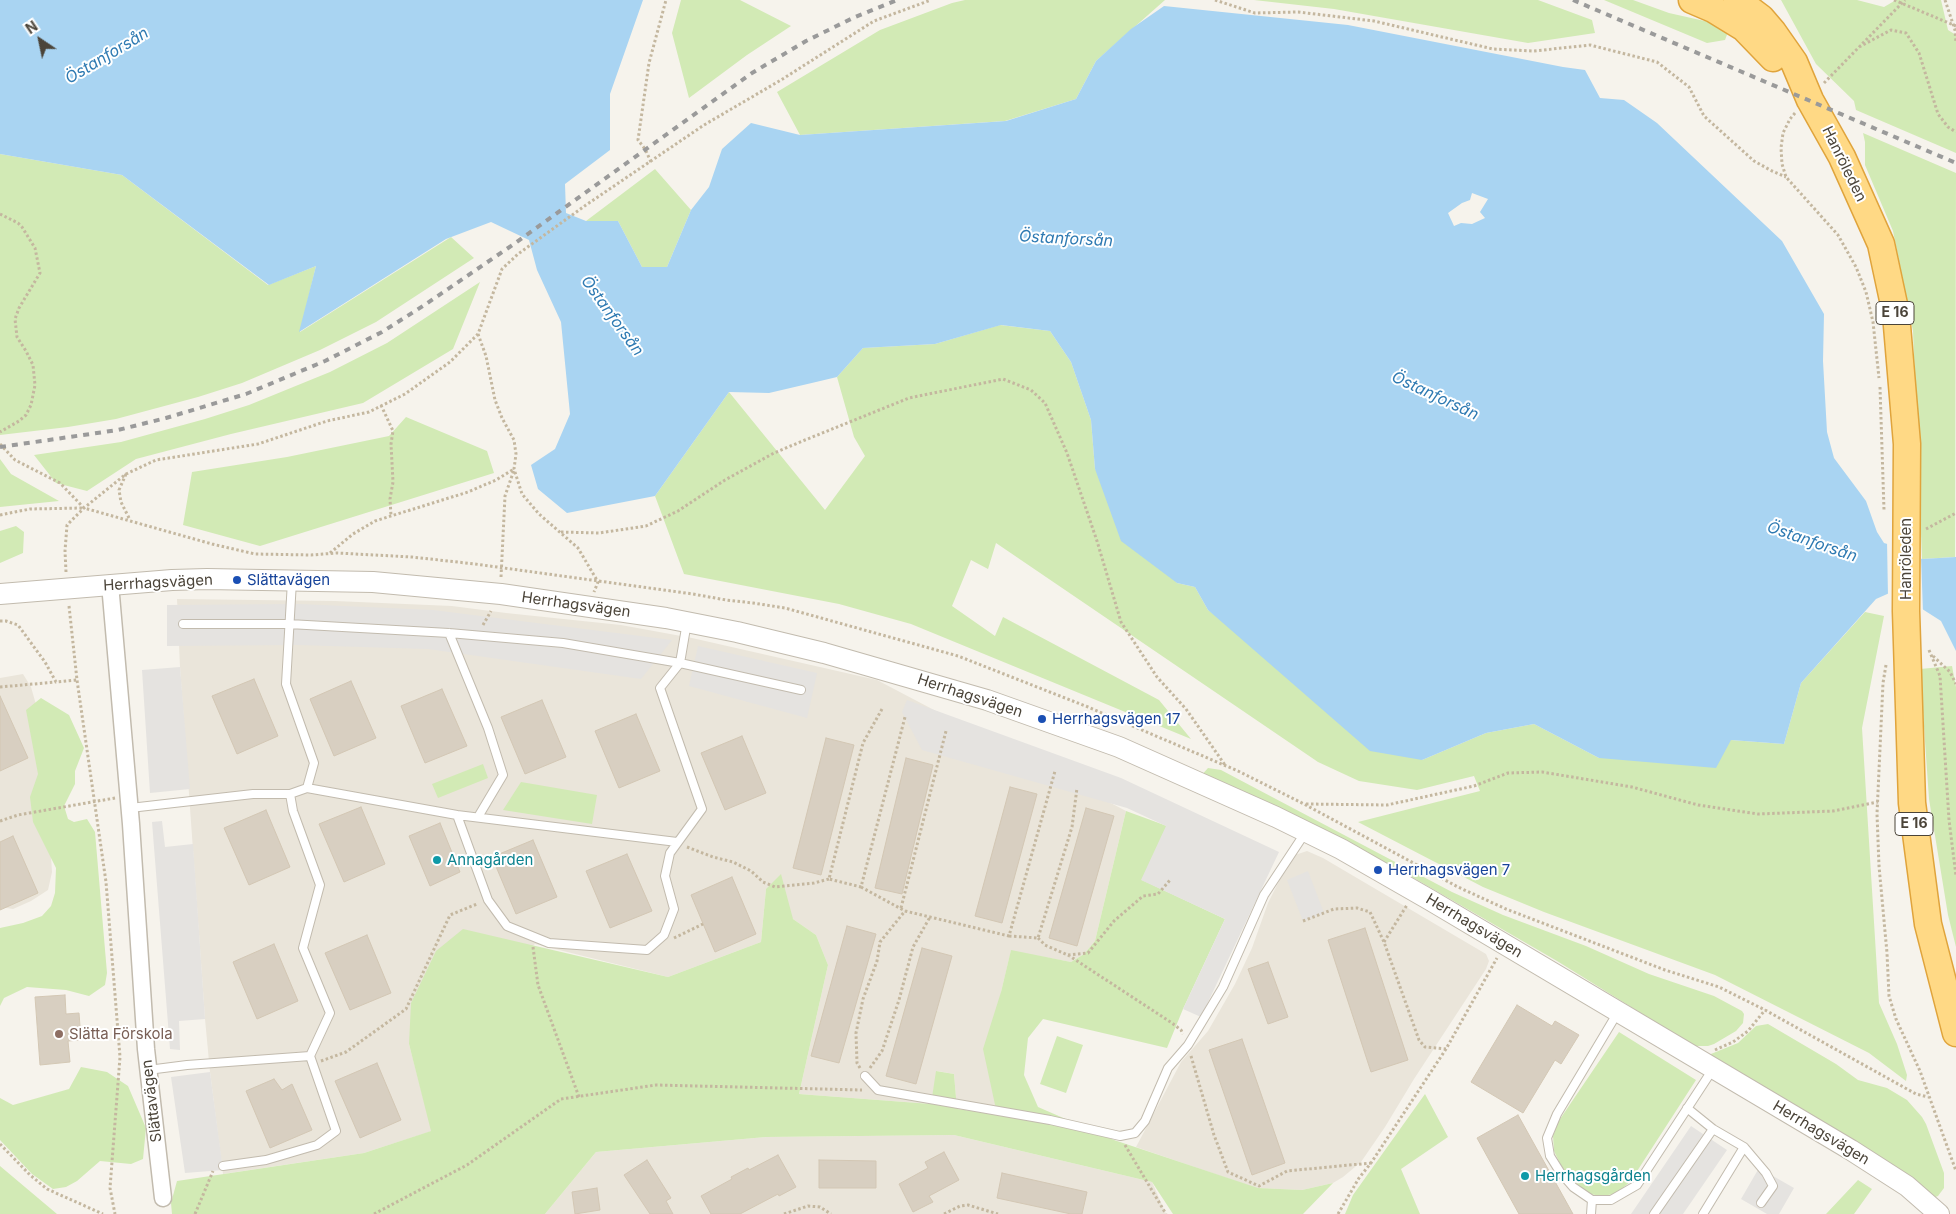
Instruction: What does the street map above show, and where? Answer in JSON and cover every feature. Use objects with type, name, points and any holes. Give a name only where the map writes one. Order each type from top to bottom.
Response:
[{"type":"highway","name":"Hanröleden","points":[[1692,0],[1713,8],[1744,28],[1809,98]]},
{"type":"highway","name":"Hanröleden","points":[[1737,0],[1761,18],[1794,62],[1809,98],[1842,157],[1881,244],[1896,314],[1907,444],[1912,538],[1906,611],[1912,803],[1928,924],[1956,1033]]},
{"type":"street","name":"Herrhagsvägen","points":[[0,594],[172,580],[372,582],[501,594],[688,622],[738,632],[906,675],[1042,718],[1163,766],[1306,832],[1416,891],[1850,1150],[1907,1186],[1939,1214]]},
{"type":"street","name":"Slättavägen","points":[[110,584],[129,802],[148,1070],[164,1198]]},
{"type":"lane","points":[[292,581],[286,684],[314,763],[307,788]]},
{"type":"lane","points":[[457,815],[488,900],[508,926],[549,943],[647,950],[659,940],[664,935],[674,909],[665,876],[670,853],[702,809],[660,688],[680,663],[688,622]]},
{"type":"lane","points":[[183,624],[289,624],[478,635],[564,643],[680,663],[801,690]]},
{"type":"lane","points":[[449,633],[488,728],[503,774],[478,817]]},
{"type":"lane","points":[[129,802],[253,794],[290,794],[307,788],[457,815],[677,842]]},
{"type":"lane","points":[[219,1167],[266,1160],[317,1145],[336,1131],[310,1056],[330,1013],[303,948],[320,885],[293,812],[290,794]]},
{"type":"lane","points":[[865,1076],[878,1090],[1050,1120],[1120,1136],[1135,1132],[1144,1121],[1168,1068],[1188,1045],[1223,987],[1264,895],[1306,832]]},
{"type":"lane","points":[[1618,1012],[1556,1114],[1547,1138],[1550,1156],[1560,1172],[1572,1187],[1592,1200],[1611,1200],[1637,1185],[1687,1108],[1706,1065]]},
{"type":"lane","points":[[148,1070],[187,1065],[310,1056]]},
{"type":"lane","points":[[1687,1108],[1713,1129],[1744,1147],[1766,1173],[1773,1186],[1761,1203]]},
{"type":"lane","points":[[1654,1214],[1713,1129]]},
{"type":"lane","points":[[1703,1214],[1744,1147]]},
{"type":"lane","points":[[1591,1214],[1592,1200]]},
{"type":"path","points":[[651,162],[638,140],[650,62],[666,0]]},
{"type":"path","points":[[66,572],[67,525],[84,508],[126,474],[156,460],[258,444],[327,421],[369,412],[405,394],[450,362],[478,334],[502,269],[518,254],[586,205],[704,125],[874,22],[931,0]]},
{"type":"path","points":[[1215,0],[1255,13],[1298,12],[1374,21],[1492,49],[1534,51],[1590,45],[1657,62],[1689,87],[1704,116],[1754,161],[1786,177]]},
{"type":"path","points":[[1894,0],[1904,1],[1954,25]]},
{"type":"path","points":[[1945,0],[1954,25],[1956,43]]},
{"type":"path","points":[[1884,516],[1880,386],[1874,322],[1866,292],[1856,267],[1838,235],[1786,177],[1782,164],[1781,148],[1783,133],[1790,119],[1904,1]]},
{"type":"path","points":[[1859,47],[1891,30],[1906,33],[1919,53],[1938,114],[1948,127],[1956,132]]},
{"type":"path","points":[[0,214],[22,227],[35,248],[40,273],[19,308],[16,319],[17,337],[33,365],[34,385],[31,405],[26,415],[0,432]]},
{"type":"path","points":[[478,334],[486,356],[495,400],[514,440],[516,454],[514,469],[504,496],[501,594],[478,635]]},
{"type":"path","points":[[561,532],[599,533],[646,526],[678,511],[725,480],[766,457],[814,436],[909,398],[1003,379],[1031,390],[1045,403],[1067,453],[1097,541],[1121,622],[1157,677],[1186,709],[1225,765]]},
{"type":"path","points":[[381,406],[393,431],[391,444],[393,482],[390,499],[391,516]]},
{"type":"path","points":[[328,554],[353,534],[375,522],[468,492],[496,480],[514,469]]},
{"type":"path","points":[[514,469],[522,494],[539,514],[578,548],[598,582]]},
{"type":"path","points":[[126,474],[119,490],[121,502],[130,520]]},
{"type":"path","points":[[0,515],[30,509],[84,508]]},
{"type":"path","points":[[1912,538],[1956,513]]},
{"type":"path","points":[[69,606],[77,680],[106,882],[120,1057],[110,1188],[115,1214]]},
{"type":"path","points":[[0,621],[6,620],[18,625],[45,662],[56,682]]},
{"type":"path","points":[[1927,645],[1940,676],[1949,820],[1956,876]]},
{"type":"path","points":[[1931,654],[1950,672],[1956,684]]},
{"type":"path","points":[[1888,656],[1883,683],[1878,802],[1878,866],[1887,953],[1889,996],[1896,1020],[1920,1071],[1956,1171]]},
{"type":"path","points":[[0,687],[77,680]]},
{"type":"path","points":[[829,879],[863,743],[882,709]]},
{"type":"path","points":[[861,887],[905,717]]},
{"type":"path","points":[[930,917],[913,947],[899,1000],[882,1051],[865,1076],[857,1063],[856,1033],[863,999],[877,961],[880,942],[903,910],[946,731]]},
{"type":"path","points":[[1009,936],[1055,771]]},
{"type":"path","points":[[1304,804],[1387,805],[1474,786],[1508,773],[1542,772],[1632,787],[1698,806],[1758,814],[1833,810],[1878,802]]},
{"type":"path","points":[[1038,938],[1072,827],[1077,788]]},
{"type":"path","points":[[0,821],[18,815],[95,801],[129,802]]},
{"type":"path","points":[[1333,819],[1458,886],[1506,909],[1665,970],[1719,987],[1765,1010],[1916,1094],[1928,1097]]},
{"type":"path","points":[[677,842],[713,857],[734,862],[751,871],[763,882],[775,887],[814,883],[829,879],[861,887],[903,910],[1009,936],[1038,938],[1045,945],[1068,955],[1181,1030],[1188,1045],[1214,1135],[1228,1172],[1259,1186],[1287,1171],[1371,1163]]},
{"type":"path","points":[[1068,955],[1088,953],[1114,921],[1143,896],[1158,894],[1170,880]]},
{"type":"path","points":[[1384,942],[1416,891]]},
{"type":"path","points":[[310,1056],[321,1061],[346,1052],[406,1009],[450,915],[488,900]]},
{"type":"path","points":[[1303,921],[1334,909],[1357,908],[1370,912],[1384,942],[1419,1040],[1425,1046],[1446,1049]]},
{"type":"path","points":[[659,940],[677,938],[704,924]]},
{"type":"path","points":[[531,936],[538,984],[579,1097]]},
{"type":"path","points":[[1338,1214],[1359,1178],[1371,1163],[1446,1049],[1505,944]]},
{"type":"path","points":[[1706,1065],[1706,1052],[1720,1048],[1748,1031],[1765,1010]]},
{"type":"path","points":[[374,1214],[467,1165],[561,1099],[656,1085],[878,1090]]},
{"type":"path","points":[[1120,1136],[1166,1214]]},
{"type":"path","points":[[0,1144],[30,1175],[47,1189],[103,1214]]},
{"type":"path","points":[[195,1214],[219,1167]]},
{"type":"path","points":[[944,1214],[960,1206],[968,1205],[998,1214]]},
{"type":"path","points":[[784,1214],[808,1206],[820,1207],[831,1214]]},
{"type":"shaded area","points":[[177,599],[335,601],[452,606],[621,625],[692,638],[877,680],[1126,811],[1095,941],[1084,954],[1071,962],[1011,951],[1001,992],[997,1114],[957,1109],[954,1074],[937,1071],[931,1104],[799,1094],[828,965],[816,935],[793,919],[766,889],[761,942],[668,977],[535,944],[409,1044],[432,1131],[364,1153],[223,1174],[205,1019],[180,667]]},
{"type":"shaded area","points":[[299,604],[433,610],[672,640],[641,679],[428,649],[297,645],[167,646],[167,605]]},
{"type":"shaded area","points":[[698,646],[817,673],[807,718],[689,686]]},
{"type":"shaded area","points":[[180,667],[190,789],[150,793],[142,670]]},
{"type":"shaded area","points":[[23,674],[31,687],[43,729],[52,872],[48,890],[31,901],[13,909],[0,907],[0,678]]},
{"type":"shaded area","points":[[907,700],[1121,778],[1279,852],[1201,1017],[1183,1009],[1225,919],[1141,880],[1166,826],[1127,808],[922,750],[902,712]]},
{"type":"shaded area","points":[[162,821],[165,847],[193,844],[205,1019],[179,1021],[180,1050],[170,1049],[152,822]]},
{"type":"shaded area","points":[[1307,851],[1323,858],[1486,954],[1489,961],[1486,969],[1361,1162],[1333,1183],[1302,1190],[1256,1188],[1136,1147],[1181,1062],[1208,1031],[1235,984],[1252,948],[1268,903],[1283,873],[1295,855]]},
{"type":"shaded area","points":[[1308,871],[1324,913],[1303,921],[1287,880]]},
{"type":"shaded area","points":[[210,1072],[223,1170],[185,1173],[171,1077]]},
{"type":"shaded area","points":[[1691,1126],[1727,1150],[1683,1214],[1631,1214]]},
{"type":"shaded area","points":[[954,1135],[1152,1182],[1166,1214],[545,1214],[596,1152],[766,1137]]},
{"type":"shaded area","points":[[1759,1168],[1794,1188],[1779,1214],[1767,1214],[1741,1199]]},
{"type":"green space","points":[[681,0],[740,0],[791,26],[747,55],[689,98],[672,33]]},
{"type":"green space","points":[[965,0],[1165,0],[1096,61],[1076,99],[1005,121],[800,135],[777,92],[880,30]]},
{"type":"green space","points":[[1254,0],[1538,0],[1592,20],[1595,33],[1528,43],[1334,9]]},
{"type":"green space","points":[[1604,0],[1633,0],[1669,13],[1718,24],[1728,32],[1725,40],[1707,43]]},
{"type":"green space","points":[[1781,0],[1857,0],[1884,7],[1896,0],[1941,0],[1948,30],[1956,35],[1956,153],[1856,110],[1854,101],[1816,64]]},
{"type":"green space","points":[[1863,133],[1956,173],[1955,557],[1922,559],[1913,331],[1893,231],[1865,165]]},
{"type":"green space","points":[[0,154],[122,175],[268,285],[316,266],[300,332],[451,237],[474,258],[376,322],[320,350],[242,383],[116,419],[0,435]]},
{"type":"green space","points":[[655,169],[691,210],[667,267],[642,267],[618,221],[586,221]]},
{"type":"green space","points":[[480,282],[453,349],[363,403],[231,434],[136,459],[87,491],[56,483],[34,455],[121,442],[249,405],[330,372],[387,343]]},
{"type":"green space","points":[[1000,325],[1050,331],[1071,362],[1091,420],[1095,469],[1177,583],[1195,587],[1208,610],[1422,760],[1486,733],[1534,724],[1599,758],[1731,740],[1784,744],[1801,683],[1865,612],[1884,616],[1862,728],[1879,1003],[1897,1044],[1907,1075],[1906,1081],[1869,1053],[1715,975],[1544,912],[1483,887],[1358,822],[1480,791],[1474,776],[1417,790],[1359,781],[1318,762],[996,543],[988,569],[971,560],[952,606],[995,636],[1003,617],[1159,700],[1191,739],[911,624],[839,604],[684,574],[655,496],[729,392],[825,510],[865,456],[854,437],[837,377],[863,348],[935,344]]},
{"type":"green space","points":[[406,417],[487,451],[494,473],[260,546],[183,525],[192,472],[287,457],[389,436]]},
{"type":"green space","points":[[0,459],[11,474],[59,501],[0,507]]},
{"type":"green space","points":[[16,526],[24,532],[23,553],[0,563],[0,531]]},
{"type":"green space","points":[[1952,666],[1956,687],[1956,947],[1948,915],[1929,799],[1920,669]]},
{"type":"green space","points":[[41,698],[69,715],[84,748],[75,771],[75,784],[64,806],[68,819],[74,822],[87,819],[95,832],[107,973],[105,985],[89,996],[66,990],[27,987],[4,998],[0,1006],[0,928],[23,923],[42,916],[51,906],[55,893],[56,868],[33,822],[30,797],[38,774],[26,710]]},
{"type":"green space","points":[[483,764],[488,778],[438,798],[432,784]]},
{"type":"green space","points":[[1208,768],[1221,770],[1452,892],[1503,915],[1586,946],[1649,974],[1714,996],[1742,1011],[1744,1014],[1743,1023],[1736,1031],[1714,1044],[1694,1046],[1557,961],[1419,881],[1272,804],[1225,783],[1199,778]]},
{"type":"green space","points":[[521,782],[597,795],[592,824],[503,810]]},
{"type":"green space","points":[[1126,811],[1167,826],[1142,880],[1225,919],[1167,1048],[1043,1019],[1028,1038],[1024,1075],[1038,1107],[1114,1140],[1258,1188],[1302,1190],[1333,1183],[1303,1214],[1173,1214],[1152,1182],[954,1135],[766,1137],[596,1152],[545,1214],[172,1214],[171,1203],[177,1181],[364,1153],[431,1131],[409,1044],[411,1003],[436,951],[463,929],[668,977],[761,942],[766,889],[781,874],[793,919],[816,935],[828,965],[799,1094],[931,1104],[936,1071],[954,1074],[957,1109],[997,1114],[983,1049],[1001,992],[1011,950],[1071,962],[1084,954],[1095,941]]},
{"type":"green space","points":[[1768,1024],[1836,1064],[1858,1080],[1887,1088],[1907,1100],[1926,1124],[1944,1173],[1944,1188],[1938,1196],[1933,1198],[1706,1056],[1738,1043],[1756,1026]]},
{"type":"green space","points":[[1619,1032],[1696,1080],[1630,1182],[1615,1194],[1601,1196],[1590,1194],[1564,1172],[1554,1151],[1553,1136],[1558,1122]]},
{"type":"green space","points":[[1057,1036],[1083,1045],[1066,1093],[1040,1084]]},
{"type":"green space","points":[[81,1067],[107,1072],[128,1086],[146,1128],[143,1159],[131,1164],[100,1161],[77,1181],[66,1187],[53,1189],[32,1174],[0,1140],[0,1098],[13,1105],[69,1089]]},
{"type":"green space","points":[[1425,1094],[1448,1137],[1401,1169],[1420,1214],[1345,1214],[1353,1195]]},
{"type":"green space","points":[[0,1166],[57,1214],[0,1214]]},
{"type":"green space","points":[[1858,1180],[1872,1189],[1854,1214],[1826,1214]]},
{"type":"water","name":"Östanforsån","points":[[0,0],[643,0],[610,94],[610,150],[565,184],[566,213],[586,221],[618,221],[642,267],[667,267],[691,210],[709,187],[722,149],[751,123],[800,135],[1006,121],[1076,99],[1096,61],[1131,29],[1164,6],[1348,25],[1585,70],[1600,98],[1624,100],[1657,123],[1782,241],[1824,314],[1823,361],[1827,432],[1834,458],[1866,501],[1877,532],[1884,543],[1901,548],[1922,559],[1956,557],[1956,651],[1941,621],[1894,591],[1876,599],[1801,683],[1784,744],[1731,740],[1716,768],[1599,758],[1534,724],[1486,733],[1422,760],[1370,751],[1208,610],[1195,587],[1177,583],[1121,541],[1095,469],[1091,420],[1071,362],[1050,331],[1001,325],[935,344],[863,348],[837,377],[769,393],[729,392],[655,496],[567,513],[538,489],[531,465],[555,449],[570,414],[561,322],[537,270],[529,240],[491,222],[446,239],[299,332],[316,266],[269,285],[122,175],[0,154]],"holes":[[[1472,193],[1488,199],[1480,212],[1485,218],[1472,224],[1461,223],[1454,226],[1448,213],[1470,200]]]},
{"type":"pier","points":[[1887,541],[1921,556],[1923,613],[1894,594],[1888,597]]},
{"type":"building","points":[[254,679],[278,736],[237,754],[212,696]]},
{"type":"building","points":[[351,681],[376,738],[334,756],[310,699]]},
{"type":"building","points":[[442,689],[467,746],[425,763],[401,706]]},
{"type":"building","points":[[0,696],[28,758],[0,771]]},
{"type":"building","points":[[542,700],[566,757],[525,774],[501,717]]},
{"type":"building","points":[[636,714],[660,771],[619,788],[595,731]]},
{"type":"building","points":[[742,736],[766,793],[725,810],[701,753]]},
{"type":"building","points":[[826,738],[854,745],[821,875],[793,868]]},
{"type":"building","points":[[906,758],[933,765],[902,894],[875,888]]},
{"type":"building","points":[[1010,787],[1037,794],[1002,923],[975,916]]},
{"type":"building","points":[[361,807],[385,864],[344,882],[319,824]]},
{"type":"building","points":[[1086,808],[1114,816],[1077,946],[1049,938]]},
{"type":"building","points":[[266,810],[290,867],[249,885],[224,828]]},
{"type":"building","name":"Annagården","points":[[440,823],[460,872],[430,886],[409,836]]},
{"type":"building","points":[[13,836],[38,893],[0,910],[0,842]]},
{"type":"building","points":[[533,840],[557,897],[516,914],[492,857]]},
{"type":"building","points":[[627,854],[652,911],[610,928],[586,871]]},
{"type":"building","points":[[732,877],[756,934],[715,952],[691,895]]},
{"type":"building","points":[[847,926],[876,934],[839,1063],[811,1056]]},
{"type":"building","points":[[1365,928],[1408,1060],[1371,1072],[1328,940]]},
{"type":"building","points":[[367,935],[391,993],[350,1010],[325,953]]},
{"type":"building","points":[[274,944],[298,1001],[257,1019],[233,962]]},
{"type":"building","points":[[922,948],[952,956],[916,1084],[886,1076]]},
{"type":"building","points":[[1268,962],[1288,1017],[1268,1024],[1248,969]]},
{"type":"building","name":"Slätta Förskola","points":[[65,995],[66,1014],[79,1013],[81,1040],[68,1041],[70,1062],[40,1065],[35,997]]},
{"type":"building","points":[[1517,1005],[1552,1026],[1555,1021],[1579,1035],[1561,1064],[1555,1060],[1523,1113],[1471,1082]]},
{"type":"building","points":[[1242,1039],[1285,1163],[1252,1175],[1209,1050]]},
{"type":"building","points":[[377,1063],[401,1120],[360,1138],[335,1081]]},
{"type":"building","points":[[274,1079],[282,1090],[292,1084],[312,1130],[270,1148],[246,1091]]},
{"type":"building","name":"Herrhagsgården","points":[[1518,1115],[1573,1214],[1519,1214],[1477,1138]]},
{"type":"building","points":[[944,1152],[959,1180],[929,1196],[933,1202],[913,1212],[899,1184],[928,1168],[925,1162]]},
{"type":"building","points":[[778,1155],[796,1187],[779,1196],[778,1194],[740,1214],[711,1214],[701,1196],[732,1179],[731,1177]]},
{"type":"building","points":[[647,1160],[671,1198],[666,1201],[673,1214],[650,1214],[624,1175]]},
{"type":"building","points":[[819,1160],[876,1161],[876,1188],[819,1188]]},
{"type":"building","points":[[1002,1173],[1087,1192],[1082,1214],[1071,1214],[997,1198]]},
{"type":"building","points":[[597,1188],[600,1210],[575,1214],[572,1192]]},
{"type":"railway","points":[[0,447],[118,430],[166,418],[246,394],[325,361],[382,332],[423,306],[514,244],[752,73],[806,41],[855,17],[897,0]]},
{"type":"railway","points":[[1573,0],[1956,163]]},
{"type":"place","name":"Slättavägen","points":[[237,580]]},
{"type":"place","name":"Herrhagsvägen 17","points":[[1042,719]]},
{"type":"place","name":"Annagården","points":[[437,860]]},
{"type":"place","name":"Herrhagsvägen 7","points":[[1378,870]]},
{"type":"place","name":"Slätta Förskola","points":[[59,1034]]},
{"type":"place","name":"Herrhagsgården","points":[[1525,1176]]}]
